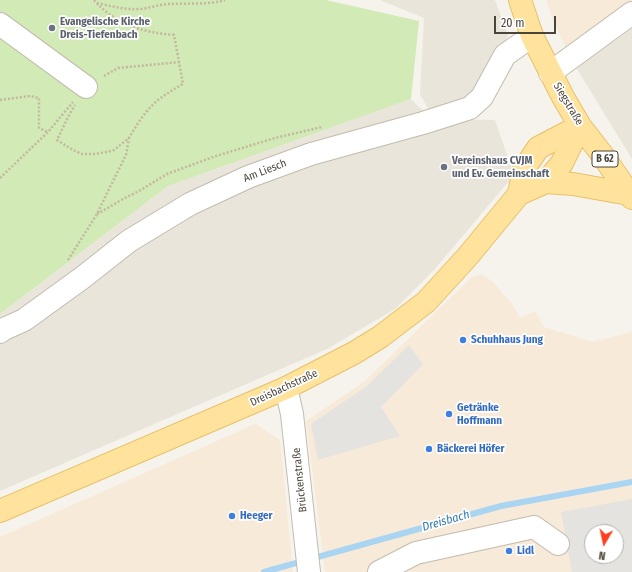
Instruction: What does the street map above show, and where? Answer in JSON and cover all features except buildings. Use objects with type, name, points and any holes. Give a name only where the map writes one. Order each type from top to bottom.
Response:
[{"type":"main road","name":"Siegstraße","points":[[520,0],[532,36],[563,97],[580,126],[601,153],[630,196]]},
{"type":"main road","name":"Dreisbachstraße","points":[[0,511],[286,388],[354,354],[380,337],[426,302],[468,256],[519,194],[546,182],[562,163],[580,126]]},
{"type":"main road","name":"Dreisbachstraße","points":[[519,194],[524,169],[538,148],[580,126]]},
{"type":"main road","points":[[546,182],[573,184],[630,196]]},
{"type":"street","points":[[550,73],[632,13]]},
{"type":"street","points":[[0,24],[86,87]]},
{"type":"street","name":"Am Liesch","points":[[0,332],[4,328],[24,320],[82,278],[129,241],[190,204],[248,177],[312,154],[423,123],[470,108],[482,98],[505,55],[532,36]]},
{"type":"street","name":"Brückenstraße","points":[[286,388],[292,414],[309,572]]},
{"type":"street","points":[[380,572],[416,553],[534,527],[558,544]]},
{"type":"path","points":[[94,0],[110,14],[125,23],[141,30],[174,35],[183,84],[157,100],[140,119],[129,138],[126,155],[97,214],[168,174],[216,156],[292,133]]},
{"type":"path","points":[[97,3],[118,8],[138,9],[169,4],[220,2],[225,0]]},
{"type":"path","points":[[0,178],[48,132],[86,87],[118,68],[180,62]]},
{"type":"path","points":[[86,87],[68,117],[57,140],[73,150],[82,154],[88,154],[114,150],[129,138]]},
{"type":"path","points":[[0,100],[30,96],[39,98],[39,128],[48,132]]},
{"type":"shaded area","points":[[380,0],[495,0],[508,36],[474,94],[431,114],[420,94],[424,18]]},
{"type":"shaded area","points":[[546,0],[632,0],[632,19],[574,64],[555,25]]},
{"type":"shaded area","points":[[632,19],[632,159],[574,64]]},
{"type":"shaded area","points":[[411,99],[431,119],[495,120],[514,175],[434,270],[395,309],[327,349],[0,491],[0,314],[168,186]]},
{"type":"shaded area","points":[[482,274],[493,282],[512,304],[520,318],[535,311],[544,327],[592,342],[632,332],[632,572],[325,572],[306,421],[364,382],[472,277]]},
{"type":"shaded area","points":[[409,345],[423,364],[381,407],[400,436],[318,460],[311,424],[367,386]]},
{"type":"shaded area","points":[[255,424],[280,440],[293,572],[0,572],[0,537]]},
{"type":"shaded area","points":[[632,499],[632,572],[572,572],[561,512]]},
{"type":"green space","points":[[0,0],[326,0],[419,21],[411,99],[168,186],[0,314]]},
{"type":"waterway","name":"Dreisbach","points":[[264,572],[501,506],[632,482]]},
{"type":"place","name":"Evangelische Kirche Dreis-Tiefenbach","points":[[52,28]]},
{"type":"place","name":"Vereinshaus CVJM und Ev. Gemeinschaft","points":[[444,167]]},
{"type":"place","name":"Schuhhaus Jung","points":[[463,340]]},
{"type":"place","name":"Getränke Hoffmann","points":[[449,414]]},
{"type":"place","name":"Bäckerei Höfer","points":[[429,449]]},
{"type":"place","name":"Heeger","points":[[232,516]]},
{"type":"place","name":"Lidl","points":[[509,551]]}]
